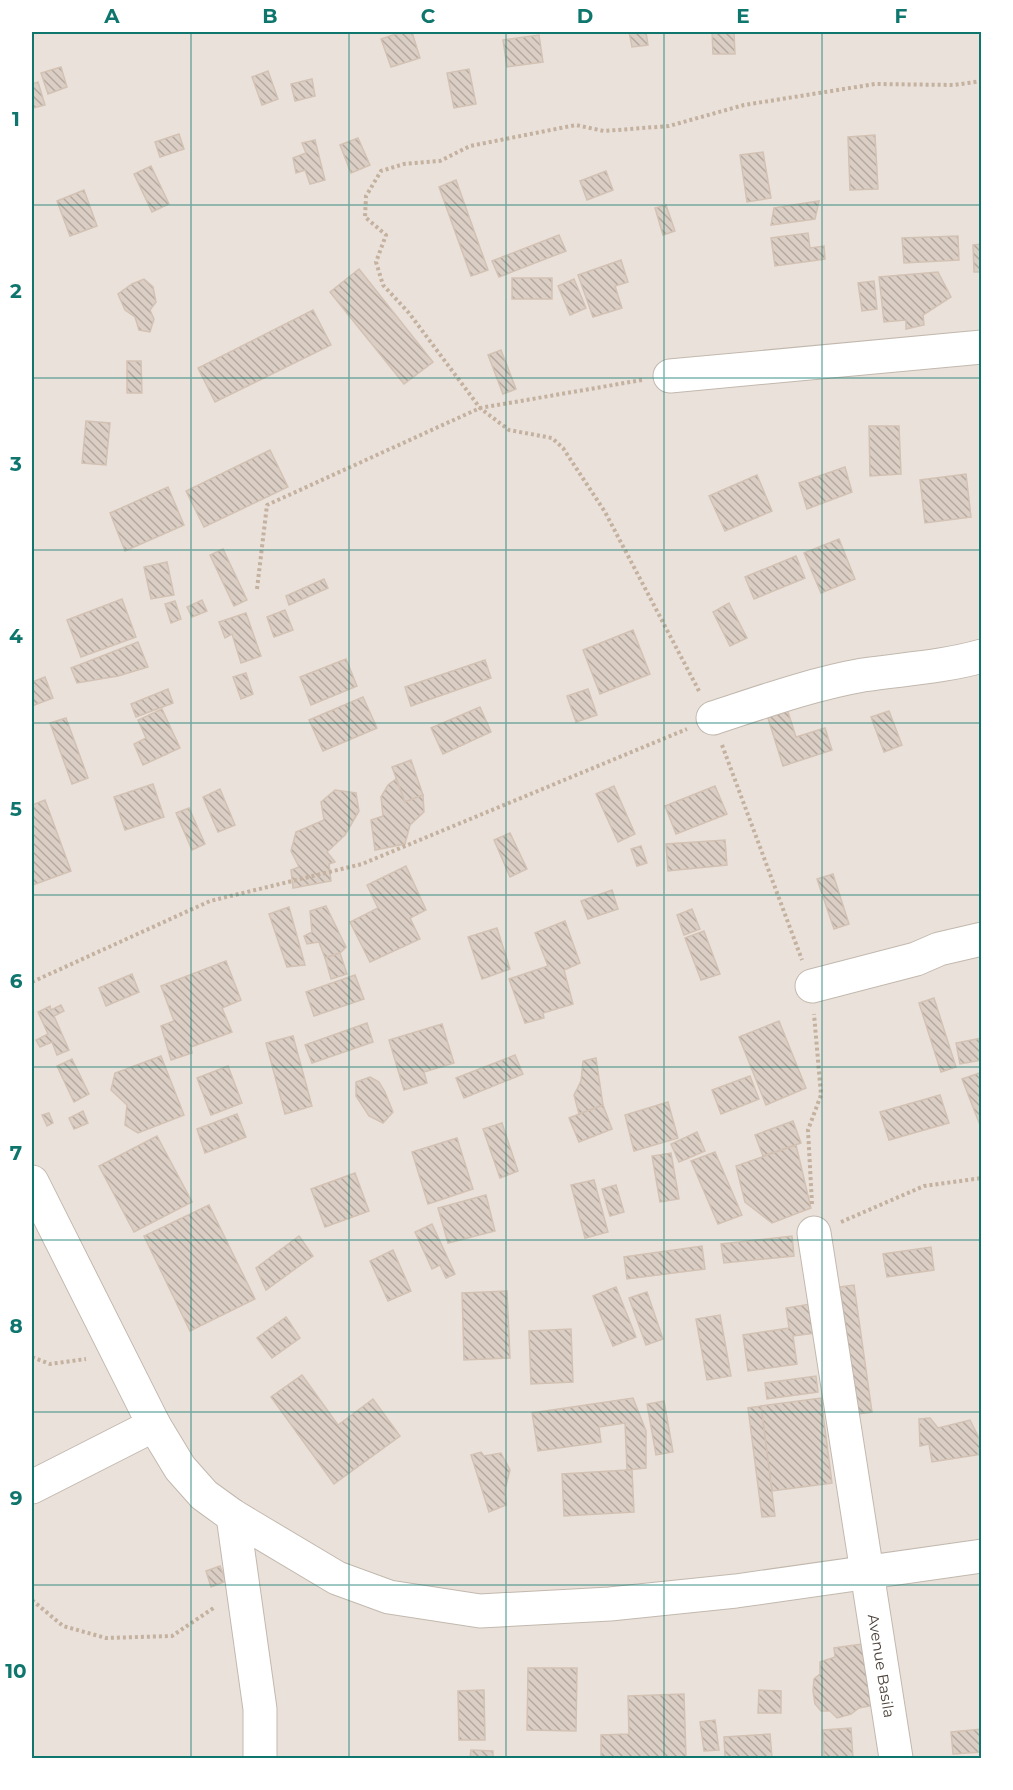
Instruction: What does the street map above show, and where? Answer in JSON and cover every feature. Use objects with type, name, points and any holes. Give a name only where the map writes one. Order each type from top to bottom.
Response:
[{"type":"street","points":[[670,376],[981,347]]},
{"type":"street","points":[[713,718],[798,691],[862,675],[942,665],[981,656]]},
{"type":"street","points":[[812,986],[916,959],[939,949],[981,939]]},
{"type":"street","points":[[32,1182],[154,1425],[180,1468],[204,1496],[233,1516],[337,1578],[389,1597],[480,1611],[633,1602],[736,1591],[981,1556]]},
{"type":"street","name":"Avenue Basila","points":[[814,1233],[896,1758]]},
{"type":"street","points":[[32,1487],[154,1425]]},
{"type":"street","points":[[233,1516],[260,1709],[260,1758]]},
{"type":"path","points":[[981,81],[954,85],[875,84],[744,105],[669,126],[604,131],[576,125],[470,146],[440,161],[404,164],[381,171],[366,196],[365,217],[386,235],[376,262],[383,285],[409,313],[480,408],[509,430],[552,438],[563,448],[605,512],[713,718],[812,986],[821,1095],[808,1130],[814,1233],[924,1186],[981,1178]]},
{"type":"path","points":[[257,589],[267,505],[480,408],[670,376]]},
{"type":"path","points":[[32,982],[210,901],[362,864],[713,718]]},
{"type":"path","points":[[32,1357],[50,1364],[118,1353]]},
{"type":"path","points":[[32,1600],[63,1626],[106,1638],[172,1636],[243,1589]]},
{"type":"shaded area","points":[[32,32],[981,32],[981,1758],[32,1758]]},
{"type":"building","points":[[402,32],[412,32],[420,58],[391,67],[381,39]]},
{"type":"building","points":[[629,32],[646,32],[648,45],[632,47]]},
{"type":"building","points":[[712,32],[734,32],[735,54],[713,54]]},
{"type":"building","points":[[539,35],[543,62],[507,67],[503,40]]},
{"type":"building","points":[[61,67],[67,87],[48,94],[41,73]]},
{"type":"building","points":[[469,69],[476,104],[454,108],[447,73]]},
{"type":"building","points":[[268,71],[278,99],[262,105],[252,77]]},
{"type":"building","points":[[312,79],[315,96],[295,101],[291,84]]},
{"type":"building","points":[[38,82],[45,105],[33,108],[32,84]]},
{"type":"building","points":[[179,134],[184,149],[160,157],[155,142]]},
{"type":"building","points":[[875,135],[878,189],[850,190],[848,137]]},
{"type":"building","points":[[358,138],[370,165],[351,173],[340,145]]},
{"type":"building","points":[[315,140],[325,180],[310,184],[305,170],[296,173],[293,158],[306,153],[302,143]]},
{"type":"building","points":[[763,152],[771,198],[747,202],[740,155]]},
{"type":"building","points":[[151,166],[169,204],[152,212],[134,174]]},
{"type":"building","points":[[606,171],[613,190],[587,200],[580,181]]},
{"type":"building","points":[[456,180],[488,270],[471,276],[439,187]]},
{"type":"building","points":[[84,190],[97,226],[70,236],[57,201]]},
{"type":"building","points":[[819,201],[815,219],[771,225],[774,208]]},
{"type":"building","points":[[666,205],[675,231],[663,235],[655,208]]},
{"type":"building","points":[[808,233],[810,248],[824,246],[825,259],[775,266],[771,238]]},
{"type":"building","points":[[559,235],[566,251],[499,277],[492,261]]},
{"type":"building","points":[[958,236],[959,260],[904,263],[902,238]]},
{"type":"building","points":[[982,244],[982,272],[974,272],[973,245]]},
{"type":"building","points":[[621,260],[628,282],[615,286],[622,308],[593,317],[578,275]]},
{"type":"building","points":[[359,269],[433,362],[404,384],[330,292]]},
{"type":"building","points":[[938,272],[951,297],[923,315],[924,325],[906,329],[906,320],[884,322],[879,277]]},
{"type":"building","points":[[512,278],[552,278],[552,299],[512,299]]},
{"type":"building","points":[[144,279],[153,287],[156,302],[150,310],[154,319],[150,332],[139,330],[135,317],[125,310],[118,294]]},
{"type":"building","points":[[574,279],[586,308],[570,315],[558,286]]},
{"type":"building","points":[[874,281],[877,309],[862,311],[858,283]]},
{"type":"building","points":[[313,310],[331,345],[215,402],[198,368]]},
{"type":"building","points":[[501,350],[516,389],[503,394],[488,355]]},
{"type":"building","points":[[127,361],[141,361],[142,393],[127,393]]},
{"type":"building","points":[[86,421],[110,423],[106,465],[82,463]]},
{"type":"building","points":[[869,426],[899,426],[901,474],[870,476]]},
{"type":"building","points":[[270,450],[288,487],[204,527],[186,491]]},
{"type":"building","points":[[845,467],[852,492],[807,509],[799,483]]},
{"type":"building","points":[[966,474],[971,517],[925,523],[920,480]]},
{"type":"building","points":[[757,475],[772,511],[725,531],[709,496]]},
{"type":"building","points":[[168,487],[184,525],[125,551],[110,513]]},
{"type":"building","points":[[839,539],[855,579],[821,593],[804,553]]},
{"type":"building","points":[[223,549],[247,600],[234,606],[210,555]]},
{"type":"building","points":[[796,556],[805,578],[754,599],[745,577]]},
{"type":"building","points":[[167,562],[174,595],[151,599],[144,567]]},
{"type":"building","points":[[324,579],[328,588],[289,605],[286,596]]},
{"type":"building","points":[[122,599],[136,637],[81,657],[67,620]]},
{"type":"building","points":[[202,600],[207,611],[192,617],[187,607]]},
{"type":"building","points":[[175,601],[181,619],[171,623],[165,604]]},
{"type":"building","points":[[729,603],[747,638],[730,646],[713,612]]},
{"type":"building","points":[[285,610],[293,630],[274,637],[267,617]]},
{"type":"building","points":[[246,613],[261,656],[241,663],[232,634],[225,638],[219,622]]},
{"type":"building","points":[[633,630],[650,674],[600,694],[583,650]]},
{"type":"building","points":[[138,642],[148,667],[118,676],[77,683],[71,668]]},
{"type":"building","points":[[346,659],[357,686],[311,705],[300,677]]},
{"type":"building","points":[[485,660],[491,678],[411,706],[405,687]]},
{"type":"building","points":[[246,673],[253,694],[241,699],[233,677]]},
{"type":"building","points":[[45,677],[53,698],[32,706],[32,682]]},
{"type":"building","points":[[168,689],[173,703],[136,717],[131,704]]},
{"type":"building","points":[[588,689],[597,715],[576,722],[567,696]]},
{"type":"building","points":[[363,697],[377,728],[323,751],[309,720]]},
{"type":"building","points":[[480,707],[491,732],[443,754],[431,728]]},
{"type":"building","points":[[162,709],[180,748],[143,765],[134,744],[146,738],[138,720]]},
{"type":"building","points":[[787,709],[796,737],[825,728],[832,750],[783,766],[767,715]]},
{"type":"building","points":[[889,711],[902,745],[884,752],[871,717]]},
{"type":"building","points":[[66,718],[88,778],[72,784],[50,723]]},
{"type":"building","points":[[411,760],[423,795],[405,802],[392,767]]},
{"type":"building","points":[[396,779],[405,802],[423,795],[424,812],[410,825],[405,844],[375,850],[371,820],[383,816],[381,797],[388,785]]},
{"type":"building","points":[[153,784],[164,817],[125,830],[114,797]]},
{"type":"building","points":[[614,786],[635,834],[618,842],[596,794]]},
{"type":"building","points":[[715,786],[727,814],[676,834],[665,806]]},
{"type":"building","points":[[220,789],[235,825],[218,832],[203,797]]},
{"type":"building","points":[[335,790],[356,793],[359,811],[345,835],[327,852],[335,862],[329,864],[331,881],[293,888],[291,870],[299,867],[291,851],[296,832],[324,820],[321,802]]},
{"type":"building","points":[[45,800],[71,871],[33,885],[32,805]]},
{"type":"building","points":[[189,808],[205,844],[192,850],[176,813]]},
{"type":"building","points":[[510,833],[527,869],[510,877],[494,840]]},
{"type":"building","points":[[725,840],[727,865],[668,871],[666,844]]},
{"type":"building","points":[[641,846],[647,863],[637,866],[631,849]]},
{"type":"building","points":[[406,866],[426,910],[410,918],[420,939],[370,962],[350,922],[378,908],[367,885]]},
{"type":"building","points":[[833,874],[849,924],[834,929],[817,879]]},
{"type":"building","points":[[612,890],[618,909],[588,919],[581,901]]},
{"type":"building","points":[[326,906],[346,947],[340,953],[325,958],[319,942],[307,944],[304,936],[312,932],[310,911]]},
{"type":"building","points":[[289,907],[305,965],[287,967],[269,914]]},
{"type":"building","points":[[692,909],[700,929],[684,935],[677,915]]},
{"type":"building","points":[[565,921],[580,963],[564,970],[573,1004],[543,1013],[544,1018],[525,1023],[509,979],[548,966],[535,933]]},
{"type":"building","points":[[497,928],[510,969],[482,979],[468,937]]},
{"type":"building","points":[[704,931],[720,974],[701,980],[685,938]]},
{"type":"building","points":[[340,953],[347,974],[331,979],[325,958]]},
{"type":"building","points":[[226,961],[241,1000],[222,1008],[232,1032],[191,1047],[192,1053],[171,1060],[161,1026],[174,1021],[161,986]]},
{"type":"building","points":[[132,974],[139,992],[106,1006],[99,988]]},
{"type":"building","points":[[355,975],[364,999],[314,1016],[306,992]]},
{"type":"building","points":[[934,998],[956,1067],[941,1072],[919,1003]]},
{"type":"building","points":[[61,1005],[64,1011],[54,1016],[69,1050],[57,1055],[52,1042],[40,1047],[36,1040],[48,1034],[38,1012],[50,1006],[51,1010]]},
{"type":"building","points":[[779,1021],[806,1088],[766,1105],[739,1037]]},
{"type":"building","points":[[367,1023],[373,1042],[312,1063],[305,1045]]},
{"type":"building","points":[[442,1024],[454,1063],[424,1072],[427,1083],[404,1090],[389,1040]]},
{"type":"building","points":[[293,1036],[312,1106],[285,1114],[266,1043]]},
{"type":"building","points":[[982,1038],[982,1060],[960,1064],[956,1043]]},
{"type":"building","points":[[515,1055],[523,1074],[464,1098],[456,1078]]},
{"type":"building","points":[[161,1056],[184,1115],[138,1133],[125,1125],[127,1105],[111,1090],[115,1073]]},
{"type":"building","points":[[596,1058],[603,1105],[579,1114],[574,1095],[581,1081],[583,1061]]},
{"type":"building","points":[[72,1059],[89,1094],[74,1102],[57,1066]]},
{"type":"building","points":[[228,1066],[242,1103],[211,1115],[197,1078]]},
{"type":"building","points":[[982,1072],[982,1125],[980,1125],[962,1079]]},
{"type":"building","points":[[750,1076],[759,1099],[721,1114],[712,1090]]},
{"type":"building","points":[[370,1077],[379,1082],[393,1112],[383,1123],[369,1116],[356,1096],[356,1082]]},
{"type":"building","points":[[940,1095],[949,1123],[889,1140],[880,1112]]},
{"type":"building","points":[[668,1102],[678,1138],[634,1151],[625,1115]]},
{"type":"building","points":[[603,1105],[612,1129],[579,1142],[569,1118]]},
{"type":"building","points":[[83,1111],[88,1123],[74,1129],[69,1118]]},
{"type":"building","points":[[49,1113],[53,1123],[47,1126],[42,1115]]},
{"type":"building","points":[[237,1114],[246,1137],[205,1153],[197,1129]]},
{"type":"building","points":[[793,1121],[801,1143],[763,1156],[755,1135]]},
{"type":"building","points":[[502,1123],[518,1171],[500,1178],[483,1129]]},
{"type":"building","points":[[697,1132],[705,1151],[679,1162],[671,1144]]},
{"type":"building","points":[[157,1136],[192,1202],[134,1232],[99,1166]]},
{"type":"building","points":[[457,1138],[473,1189],[428,1204],[412,1152]]},
{"type":"building","points":[[796,1145],[811,1208],[772,1223],[745,1202],[736,1166]]},
{"type":"building","points":[[715,1152],[742,1215],[718,1224],[691,1161]]},
{"type":"building","points":[[671,1153],[679,1199],[660,1202],[652,1156]]},
{"type":"building","points":[[355,1173],[369,1211],[325,1227],[311,1189]]},
{"type":"building","points":[[594,1180],[608,1232],[585,1238],[571,1185]]},
{"type":"building","points":[[616,1185],[624,1212],[610,1216],[602,1189]]},
{"type":"building","points":[[486,1195],[495,1231],[448,1243],[438,1208]]},
{"type":"building","points":[[209,1205],[255,1299],[190,1331],[144,1236]]},
{"type":"building","points":[[432,1224],[455,1274],[446,1278],[440,1265],[432,1269],[415,1232]]},
{"type":"building","points":[[299,1236],[313,1256],[266,1290],[256,1268]]},
{"type":"building","points":[[792,1236],[794,1256],[724,1263],[721,1244]]},
{"type":"building","points":[[702,1246],[705,1269],[627,1279],[624,1257]]},
{"type":"building","points":[[931,1247],[934,1270],[887,1277],[883,1254]]},
{"type":"building","points":[[393,1250],[411,1291],[388,1301],[370,1261]]},
{"type":"building","points":[[854,1285],[872,1412],[858,1414],[840,1287]]},
{"type":"building","points":[[616,1287],[636,1337],[613,1346],[593,1296]]},
{"type":"building","points":[[507,1291],[510,1358],[464,1360],[462,1293]]},
{"type":"building","points":[[647,1292],[663,1339],[646,1345],[629,1298]]},
{"type":"building","points":[[810,1304],[815,1333],[793,1336],[797,1364],[748,1371],[743,1335],[789,1328],[786,1308]]},
{"type":"building","points":[[720,1315],[731,1376],[707,1380],[696,1319]]},
{"type":"building","points":[[286,1317],[300,1338],[272,1358],[257,1338]]},
{"type":"building","points":[[571,1329],[573,1382],[531,1384],[529,1331]]},
{"type":"building","points":[[302,1375],[338,1425],[373,1399],[400,1436],[334,1484],[271,1397]]},
{"type":"building","points":[[816,1376],[818,1392],[767,1399],[765,1383]]},
{"type":"building","points":[[633,1398],[646,1431],[646,1468],[627,1470],[625,1423],[599,1427],[601,1442],[538,1451],[532,1413]]},
{"type":"building","points":[[821,1398],[832,1483],[772,1491],[761,1406]]},
{"type":"building","points":[[664,1401],[673,1452],[656,1455],[647,1404]]},
{"type":"building","points":[[761,1406],[775,1516],[762,1517],[748,1408]]},
{"type":"building","points":[[930,1418],[938,1428],[970,1420],[982,1444],[982,1454],[932,1462],[929,1444],[920,1446],[919,1419]]},
{"type":"building","points":[[481,1452],[484,1456],[501,1453],[510,1470],[505,1489],[506,1505],[489,1512],[471,1455]]},
{"type":"building","points":[[632,1470],[634,1512],[564,1516],[562,1474]]},
{"type":"building","points":[[220,1566],[226,1581],[211,1587],[206,1571]]},
{"type":"building","points":[[869,1643],[875,1705],[859,1708],[851,1714],[837,1718],[830,1711],[821,1711],[815,1704],[813,1691],[814,1679],[820,1674],[820,1662],[835,1657],[834,1648]]},
{"type":"building","points":[[528,1668],[577,1668],[576,1731],[527,1730]]},
{"type":"building","points":[[484,1690],[485,1740],[459,1740],[458,1691]]},
{"type":"building","points":[[759,1690],[781,1691],[781,1713],[758,1713]]},
{"type":"building","points":[[684,1694],[686,1758],[601,1758],[601,1735],[629,1734],[628,1696]]},
{"type":"building","points":[[715,1720],[719,1750],[704,1751],[700,1722]]},
{"type":"building","points":[[851,1728],[853,1758],[824,1758],[823,1730]]},
{"type":"building","points":[[982,1729],[982,1752],[953,1754],[951,1732]]},
{"type":"building","points":[[770,1734],[772,1758],[725,1758],[724,1737]]},
{"type":"building","points":[[471,1750],[493,1751],[493,1758],[470,1758]]}]
